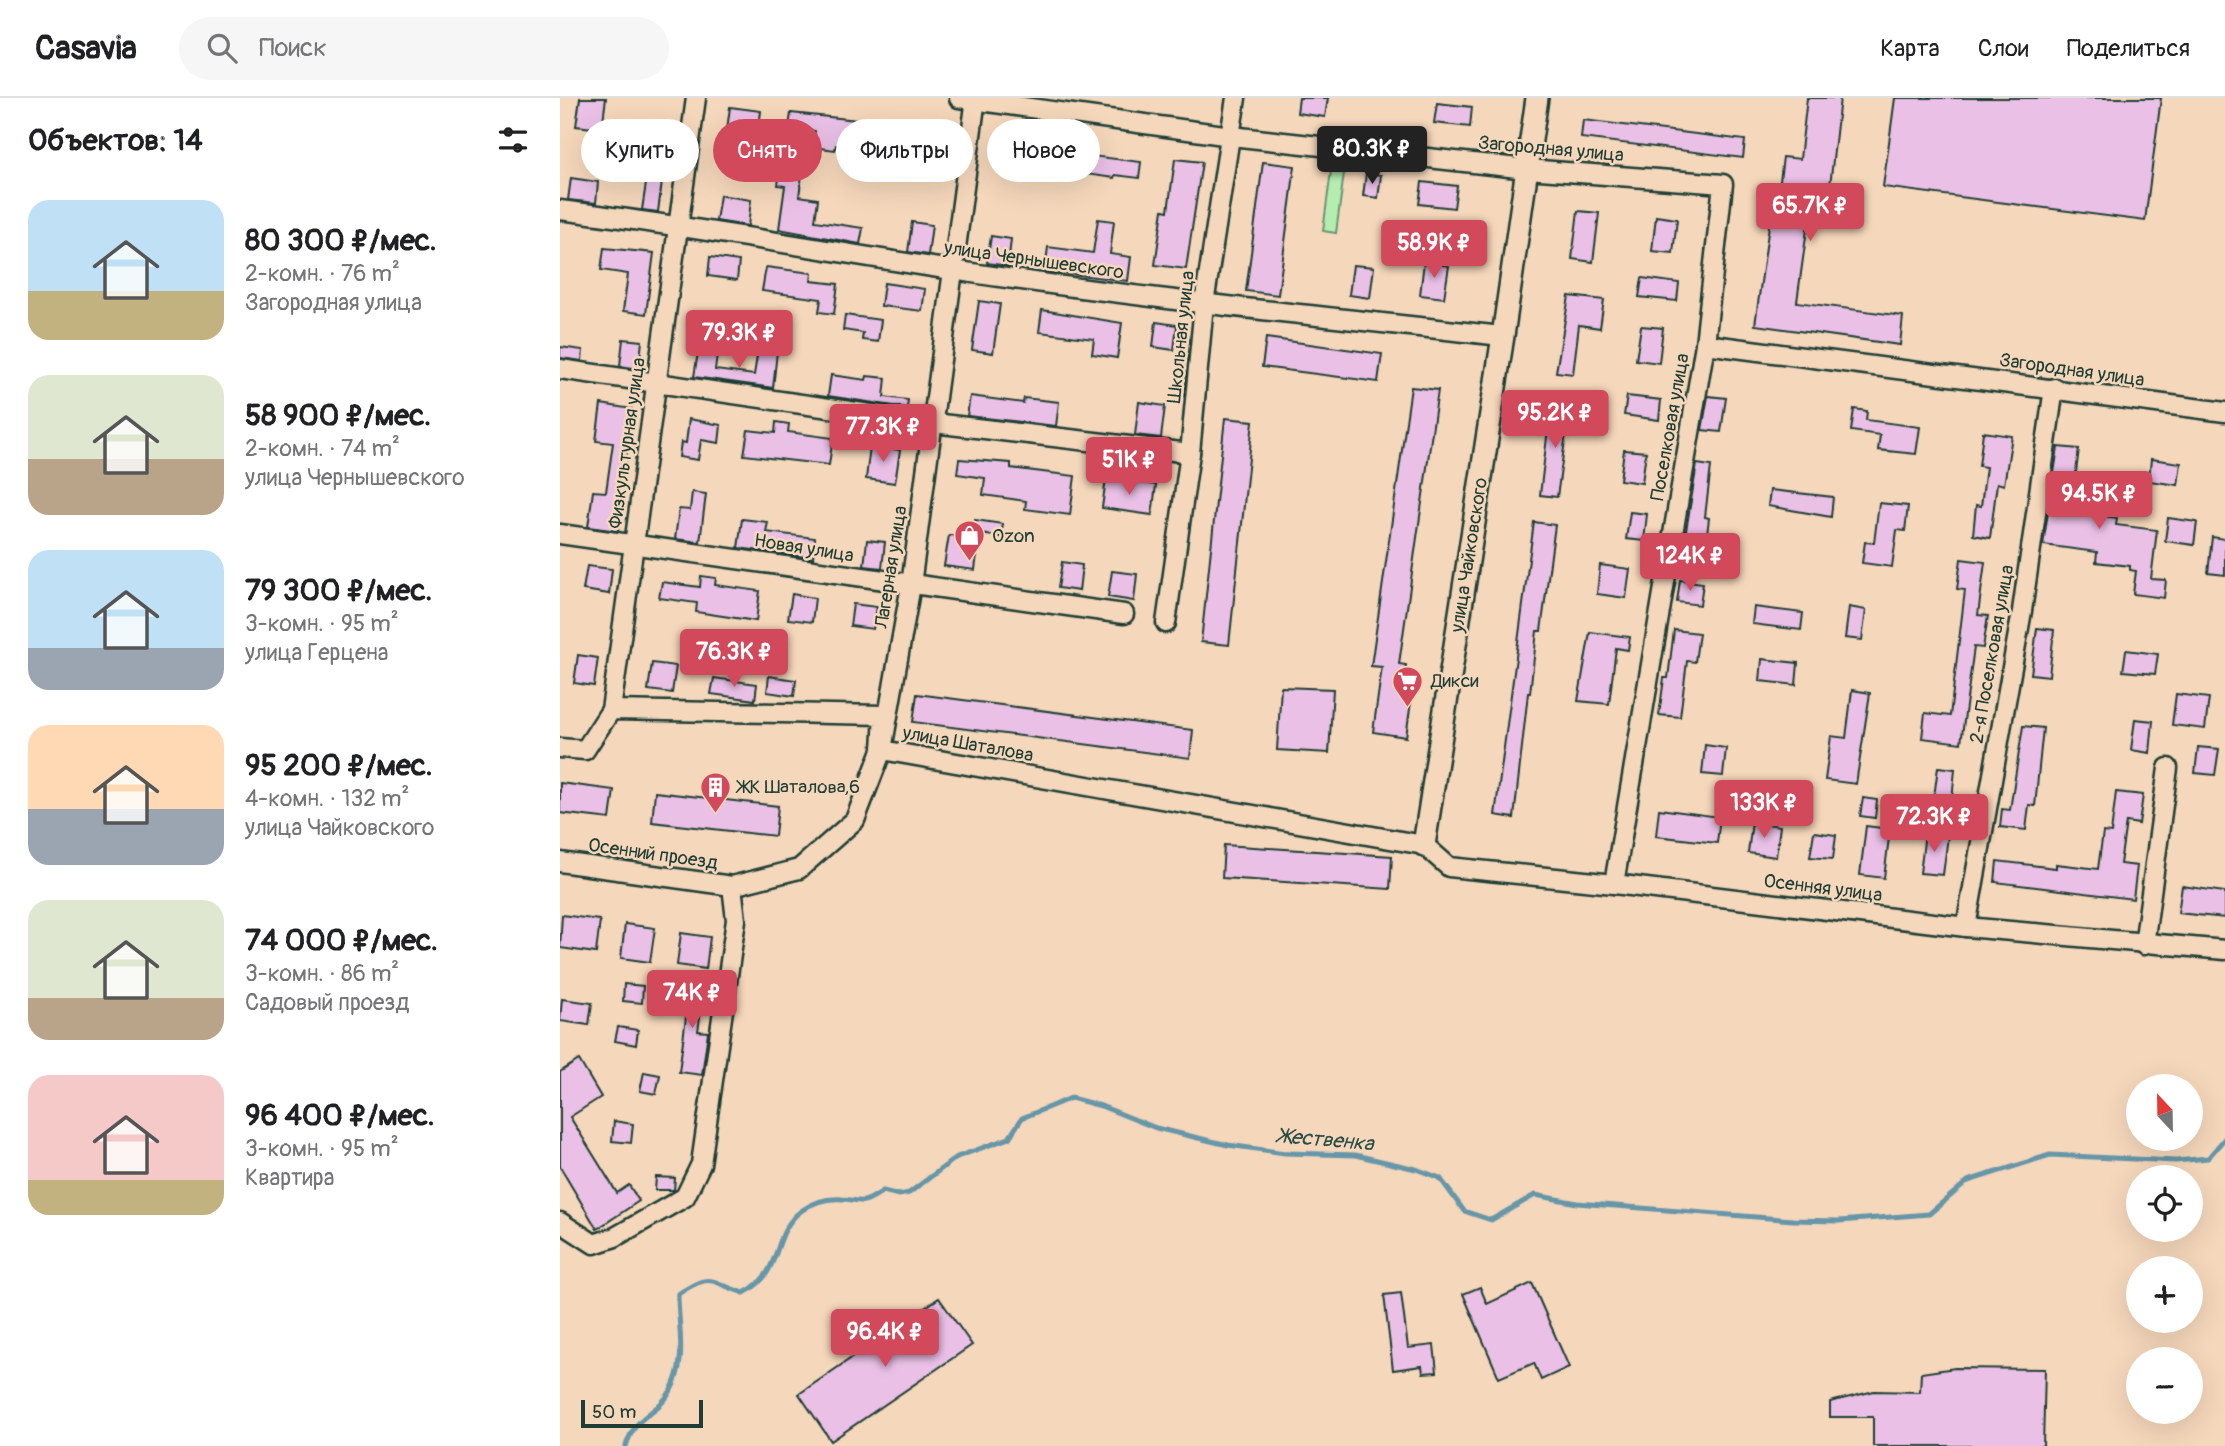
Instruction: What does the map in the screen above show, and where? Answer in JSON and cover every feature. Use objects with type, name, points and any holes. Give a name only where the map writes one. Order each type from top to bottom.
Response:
[{"type":"street","name":"Физкультурная улица","points":[[611,710],[696,98]]},
{"type":"street","name":"Школьная улица","points":[[1166,624],[1191,453],[1204,304],[1236,98]]},
{"type":"street","name":"улица Чайковского","points":[[1424,845],[1503,336],[1536,98]]},
{"type":"street","name":"Загородная улица","points":[[970,99],[1231,136],[1527,169],[1723,184]]},
{"type":"street","name":"Лагерная улица","points":[[882,750],[911,585],[933,423],[953,271],[970,99]]},
{"type":"street","name":"Поселковая улица","points":[[1614,884],[1705,344],[1723,184]]},
{"type":"street","name":"улица Чернышевского","points":[[560,210],[678,225],[953,271],[1204,304],[1503,336]]},
{"type":"street","name":"Загородная улица","points":[[1705,344],[2225,412]]},
{"type":"street","points":[[560,369],[933,423],[1191,453]]},
{"type":"street","name":"2-я Поселковая улица","points":[[1966,927],[2022,611],[2054,388]]},
{"type":"street","name":"Новая улица","points":[[560,534],[1124,614]]},
{"type":"street","points":[[560,748],[585,750],[611,710]]},
{"type":"street","name":"улица Шаталова","points":[[611,710],[884,715],[882,750],[1424,845]]},
{"type":"street","name":"Осенний проезд","points":[[560,862],[732,886],[799,869],[855,820],[882,750]]},
{"type":"street","points":[[2144,944],[2168,768]]},
{"type":"street","name":"Осенняя улица","points":[[1424,845],[1449,867],[1614,884],[1966,927],[2225,950]]},
{"type":"street","points":[[560,1222],[594,1244],[615,1237],[685,1197],[701,1164],[736,920],[732,886]]},
{"type":"green space","points":[[1331,171],[1344,173],[1336,233],[1323,231]]},
{"type":"building","points":[[580,98],[606,98],[603,119],[581,119],[581,127],[576,126]]},
{"type":"building","points":[[1299,98],[1328,98],[1325,117],[1297,113]]},
{"type":"building","points":[[1807,98],[1840,98],[1829,195],[1812,193],[1797,302],[1903,316],[1900,345],[1755,325],[1772,204],[1777,205],[1783,157],[1800,159]]},
{"type":"building","points":[[1895,98],[2161,98],[2145,221],[1883,187]]},
{"type":"building","points":[[1437,103],[1472,107],[1470,127],[1434,123]]},
{"type":"building","points":[[730,107],[761,111],[760,119],[728,119]]},
{"type":"building","points":[[791,113],[848,119],[836,119],[835,150],[822,148],[822,119],[790,119]]},
{"type":"building","points":[[1583,120],[1745,140],[1743,158],[1581,138]]},
{"type":"building","points":[[1100,157],[1141,162],[1139,178],[1115,175],[1114,178],[1100,176]]},
{"type":"building","points":[[1175,159],[1202,162],[1186,269],[1155,265],[1163,210],[1168,211]]},
{"type":"building","points":[[1263,162],[1295,166],[1278,295],[1246,291]]},
{"type":"building","points":[[1366,173],[1381,175],[1378,198],[1363,196]]},
{"type":"building","points":[[571,178],[581,179],[581,182],[598,182],[596,203],[568,200]]},
{"type":"building","points":[[646,182],[662,182],[658,212],[642,210]]},
{"type":"building","points":[[778,182],[801,182],[799,196],[818,199],[815,221],[863,228],[860,244],[779,229],[785,186],[778,185]]},
{"type":"building","points":[[1422,182],[1457,186],[1454,208],[1419,204]]},
{"type":"building","points":[[720,195],[751,200],[748,226],[716,221]]},
{"type":"building","points":[[1578,211],[1599,213],[1593,262],[1572,259]]},
{"type":"building","points":[[1656,216],[1677,219],[1673,253],[1652,251]]},
{"type":"building","points":[[1098,219],[1114,221],[1110,254],[1131,257],[1128,281],[1045,271],[1048,247],[1093,253]]},
{"type":"building","points":[[912,222],[932,225],[928,255],[908,252]]},
{"type":"building","points":[[991,236],[1011,239],[1008,266],[987,263]]},
{"type":"building","points":[[604,248],[654,253],[646,314],[623,311],[628,274],[601,270]]},
{"type":"building","points":[[710,257],[739,261],[737,280],[708,276]]},
{"type":"building","points":[[1424,262],[1449,266],[1444,298],[1420,295]]},
{"type":"building","points":[[1353,265],[1374,267],[1370,298],[1349,295]]},
{"type":"building","points":[[766,267],[812,273],[811,281],[838,284],[834,314],[819,312],[821,299],[762,291]]},
{"type":"building","points":[[1642,278],[1679,283],[1677,301],[1639,297]]},
{"type":"building","points":[[884,283],[925,289],[922,311],[881,306]]},
{"type":"building","points":[[1569,296],[1604,300],[1600,328],[1579,325],[1573,374],[1556,372]]},
{"type":"building","points":[[979,301],[1000,304],[993,353],[972,350]]},
{"type":"building","points":[[1042,310],[1122,323],[1117,358],[1092,354],[1094,339],[1039,332]]},
{"type":"building","points":[[845,315],[881,320],[878,342],[862,340],[863,333],[843,330]]},
{"type":"building","points":[[1156,322],[1177,325],[1174,350],[1153,347]]},
{"type":"building","points":[[1641,326],[1663,328],[1659,363],[1636,360]]},
{"type":"building","points":[[1266,338],[1382,354],[1378,382],[1262,367]]},
{"type":"building","points":[[623,339],[642,341],[639,369],[620,366]]},
{"type":"building","points":[[560,347],[583,350],[582,361],[560,358]]},
{"type":"building","points":[[758,350],[777,352],[773,388],[694,377],[698,352],[717,355],[715,370],[754,375]]},
{"type":"building","points":[[831,375],[866,380],[867,376],[886,378],[884,397],[908,400],[907,408],[828,396]]},
{"type":"building","points":[[1411,387],[1438,390],[1399,664],[1406,665],[1405,672],[1415,673],[1406,737],[1373,732],[1382,667],[1371,666]]},
{"type":"building","points":[[970,396],[1023,403],[1024,398],[1059,402],[1056,426],[967,416]]},
{"type":"building","points":[[1627,396],[1661,400],[1659,420],[1624,415]]},
{"type":"building","points":[[1708,396],[1726,398],[1721,432],[1702,430]]},
{"type":"building","points":[[1139,402],[1165,406],[1161,438],[1135,435]]},
{"type":"building","points":[[601,404],[632,409],[618,531],[588,527],[593,491],[606,492],[613,443],[596,441]]},
{"type":"building","points":[[1551,404],[1570,406],[1557,497],[1540,495]]},
{"type":"building","points":[[1854,409],[1867,411],[1866,420],[1920,427],[1916,454],[1878,450],[1880,435],[1851,431]]},
{"type":"building","points":[[1225,418],[1253,421],[1229,645],[1201,642]]},
{"type":"building","points":[[689,419],[721,425],[719,443],[701,440],[698,460],[679,457],[681,442],[686,443]]},
{"type":"building","points":[[776,422],[789,424],[788,432],[833,438],[829,465],[744,455],[748,430],[775,433]]},
{"type":"building","points":[[1983,432],[2012,436],[2004,485],[1997,483],[1990,538],[1973,535],[1976,505],[1981,506],[1986,467],[1979,466]]},
{"type":"building","points":[[870,446],[900,450],[895,483],[866,479]]},
{"type":"building","points":[[2058,447],[2079,449],[2071,511],[2117,518],[2116,525],[2157,530],[2151,579],[2166,580],[2164,598],[2133,594],[2136,571],[2130,570],[2130,566],[2096,562],[2097,552],[2043,545]]},
{"type":"building","points":[[1624,450],[1646,452],[1642,483],[1620,480]]},
{"type":"building","points":[[959,459],[1011,463],[1011,468],[1075,476],[1070,515],[1025,509],[1026,501],[983,495],[985,478],[957,474]]},
{"type":"building","points":[[2151,459],[2181,463],[2178,485],[2149,481]]},
{"type":"building","points":[[1697,464],[1711,466],[1705,517],[1709,518],[1705,551],[1683,549]]},
{"type":"building","points":[[1106,478],[1156,485],[1152,515],[1102,508]]},
{"type":"building","points":[[1770,490],[1833,497],[1831,517],[1768,506]]},
{"type":"building","points":[[692,492],[706,494],[700,542],[675,539],[679,509],[690,510]]},
{"type":"building","points":[[1879,503],[1908,506],[1905,531],[1897,530],[1892,567],[1862,563],[1865,542],[1874,543]]},
{"type":"building","points":[[1630,512],[1647,514],[1644,541],[1626,539]]},
{"type":"building","points":[[2168,518],[2197,522],[2194,545],[2165,541]]},
{"type":"building","points":[[742,519],[768,522],[766,532],[815,538],[813,558],[738,548]]},
{"type":"building","points":[[975,520],[1003,524],[1001,537],[973,533]]},
{"type":"building","points":[[1534,522],[1555,525],[1541,631],[1537,631],[1528,693],[1514,818],[1495,815]]},
{"type":"building","points":[[949,535],[979,539],[975,570],[944,566]]},
{"type":"building","points":[[2212,537],[2225,539],[2225,575],[2208,573]]},
{"type":"building","points":[[867,540],[885,542],[882,568],[864,566]]},
{"type":"building","points":[[1722,545],[1736,546],[1734,563],[1720,562]]},
{"type":"building","points":[[1961,559],[1985,562],[1978,615],[1988,616],[1983,648],[1974,647],[1961,743],[1922,738],[1925,713],[1950,716],[1965,590],[1957,589]]},
{"type":"building","points":[[1062,562],[1082,565],[1079,591],[1058,588]]},
{"type":"building","points":[[1600,565],[1630,569],[1626,598],[1597,594]]},
{"type":"building","points":[[587,566],[612,569],[609,594],[583,590]]},
{"type":"building","points":[[1112,571],[1137,574],[1134,601],[1108,597]]},
{"type":"building","points":[[701,576],[716,578],[715,585],[760,591],[756,621],[696,612],[697,603],[659,598],[662,582],[700,587]]},
{"type":"building","points":[[1680,580],[1703,583],[1700,605],[1677,602]]},
{"type":"building","points":[[792,594],[815,598],[812,622],[788,619]]},
{"type":"building","points":[[853,604],[877,607],[873,629],[850,626]]},
{"type":"building","points":[[1754,607],[1803,613],[1801,630],[1752,624]]},
{"type":"building","points":[[1849,607],[1866,610],[1862,640],[1845,638]]},
{"type":"building","points":[[2037,628],[2054,630],[2049,676],[2031,674]]},
{"type":"building","points":[[1674,630],[1699,633],[1695,662],[1687,661],[1680,717],[1659,715],[1664,678],[1668,678]]},
{"type":"building","points":[[1590,632],[1630,637],[1628,650],[1616,648],[1609,704],[1578,701]]},
{"type":"building","points":[[2126,650],[2158,654],[2155,674],[2123,671]]},
{"type":"building","points":[[578,655],[598,658],[594,686],[574,683]]},
{"type":"building","points":[[1762,659],[1798,663],[1796,685],[1760,681]]},
{"type":"building","points":[[652,663],[676,666],[672,693],[648,690]]},
{"type":"building","points":[[769,676],[796,680],[794,696],[767,692]]},
{"type":"building","points":[[714,678],[757,684],[755,700],[711,694]]},
{"type":"building","points":[[1281,687],[1333,689],[1329,753],[1277,750]]},
{"type":"building","points":[[1852,690],[1870,693],[1856,784],[1825,780],[1831,736],[1846,738]]},
{"type":"building","points":[[917,694],[1193,730],[1190,758],[913,722]]},
{"type":"building","points":[[2176,694],[2209,698],[2205,729],[2172,725]]},
{"type":"building","points":[[2135,719],[2153,721],[2150,753],[2131,750]]},
{"type":"building","points":[[2023,726],[2043,728],[2035,806],[2029,805],[2026,830],[2000,827],[2002,809],[2010,810]]},
{"type":"building","points":[[1705,745],[1726,748],[1723,776],[1702,774]]},
{"type":"building","points":[[2198,747],[2219,749],[2215,775],[2195,773]]},
{"type":"building","points":[[1938,767],[1955,769],[1952,800],[1934,797]]},
{"type":"building","points":[[560,783],[614,790],[610,819],[560,813]]},
{"type":"building","name":"ЖК Шаталова,6","points":[[655,792],[778,806],[775,836],[652,822]]},
{"type":"building","points":[[2116,792],[2143,795],[2139,824],[2126,822],[2120,864],[2137,866],[2133,899],[1995,882],[1997,861],[2056,868],[2056,864],[2098,869],[2103,832],[2111,833]]},
{"type":"building","points":[[1863,798],[1877,800],[1875,818],[1860,816]]},
{"type":"building","points":[[1659,809],[1720,817],[1717,843],[1656,836]]},
{"type":"building","points":[[1752,822],[1780,826],[1776,857],[1748,853]]},
{"type":"building","points":[[1866,826],[1890,829],[1884,878],[1860,875]]},
{"type":"building","points":[[1814,832],[1836,835],[1833,859],[1810,857]]},
{"type":"building","points":[[1925,833],[1948,836],[1943,875],[1920,873]]},
{"type":"building","points":[[1224,845],[1392,856],[1390,889],[1222,878]]},
{"type":"building","points":[[2182,886],[2225,892],[2225,918],[2178,913]]},
{"type":"building","points":[[562,915],[600,920],[596,953],[560,948]]},
{"type":"building","points":[[625,924],[655,928],[650,962],[621,958]]},
{"type":"building","points":[[681,933],[710,937],[706,969],[677,965]]},
{"type":"building","points":[[624,984],[643,986],[642,1003],[623,1001]]},
{"type":"building","points":[[674,988],[704,990],[698,1031],[708,1032],[702,1075],[679,1072],[687,1009],[672,1008]]},
{"type":"building","points":[[562,999],[592,1003],[589,1025],[560,1021]]},
{"type":"building","points":[[618,1027],[638,1030],[636,1045],[615,1041]]},
{"type":"building","points":[[579,1060],[601,1097],[570,1117],[617,1193],[629,1185],[639,1201],[597,1229],[560,1167],[560,1072]]},
{"type":"building","points":[[644,1072],[660,1075],[656,1094],[640,1091]]},
{"type":"building","points":[[614,1121],[633,1124],[631,1143],[612,1141]]},
{"type":"building","points":[[656,1177],[675,1178],[674,1190],[655,1190]]},
{"type":"building","points":[[1532,1283],[1569,1367],[1541,1380],[1534,1363],[1499,1378],[1463,1294],[1480,1287],[1487,1304]]},
{"type":"building","points":[[1401,1293],[1408,1348],[1434,1345],[1437,1372],[1423,1373],[1422,1366],[1393,1370],[1384,1295]]},
{"type":"building","points":[[939,1298],[972,1345],[831,1441],[799,1394]]},
{"type":"building","points":[[1955,1368],[2045,1369],[2043,1446],[1873,1446],[1873,1417],[1830,1417],[1830,1402],[1874,1391],[1920,1392],[1921,1373]]},
{"type":"waterway","name":"Жественка","points":[[626,1446],[635,1427],[665,1400],[676,1380],[681,1344],[678,1294],[705,1281],[717,1282],[744,1293],[766,1275],[791,1220],[806,1208],[831,1199],[864,1201],[883,1191],[899,1195],[909,1193],[957,1157],[1009,1138],[1022,1118],[1071,1098],[1101,1106],[1156,1128],[1228,1145],[1285,1153],[1355,1155],[1416,1169],[1440,1178],[1464,1211],[1491,1220],[1535,1195],[1577,1203],[1793,1220],[1839,1221],[1929,1214],[1968,1181],[2050,1155],[2176,1161],[2208,1158],[2225,1138]]},
{"type":"place","name":"Ozon","points":[[969,563]]},
{"type":"place","name":"Дикси","points":[[1408,708]]},
{"type":"place","name":"ЖК Шаталова,6","points":[[715,814]]}]
